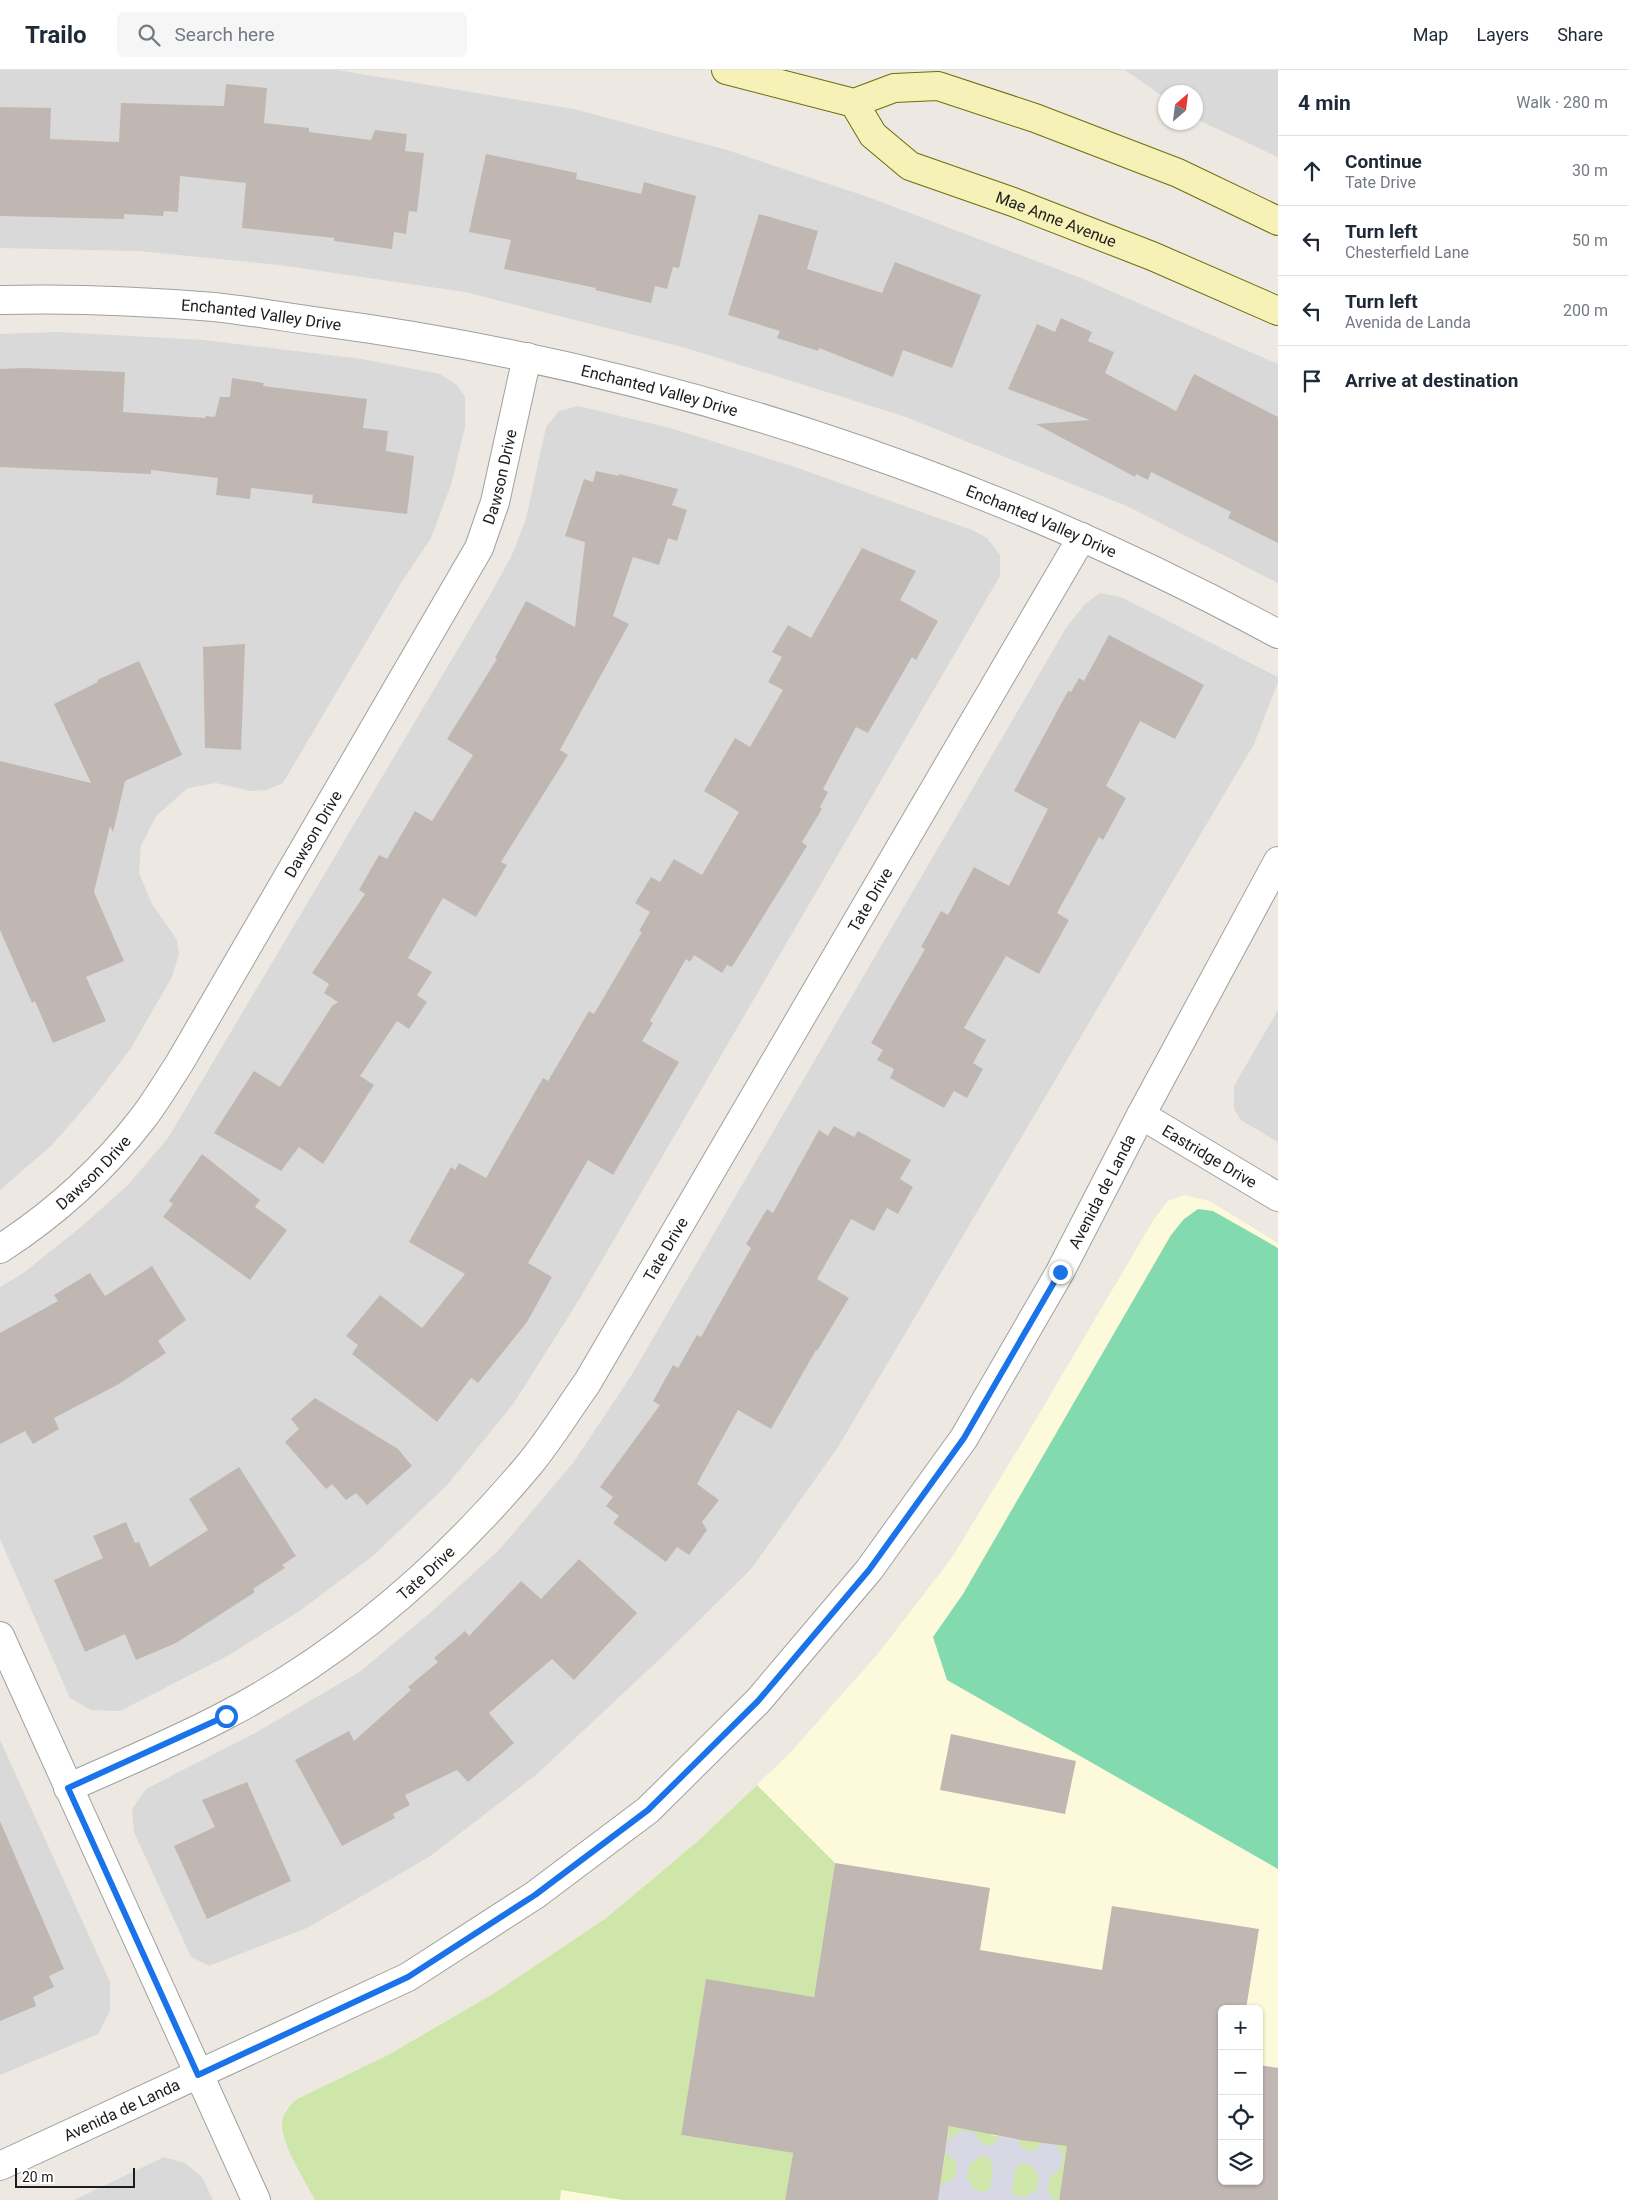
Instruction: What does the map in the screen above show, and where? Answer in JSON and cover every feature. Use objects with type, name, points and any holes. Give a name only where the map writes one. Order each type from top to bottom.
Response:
[{"type":"main road","points":[[726,70],[854,103],[894,88],[938,86],[1036,118],[1178,173],[1278,221]]},
{"type":"main road","name":"Mae Anne Avenue","points":[[854,103],[873,135],[910,166],[1013,202],[1152,256],[1278,311]]},
{"type":"street","name":"Enchanted Valley Drive","points":[[0,300],[54,298],[214,307],[384,330],[526,357],[610,376],[771,421],[926,474],[1082,537],[1230,608],[1278,634]]},
{"type":"street","name":"Dawson Drive","points":[[0,1250],[36,1226],[93,1176],[143,1118],[179,1064],[479,548],[495,502],[526,357]]},
{"type":"street","name":"Tate Drive","points":[[68,1788],[226,1716],[307,1668],[389,1607],[462,1541],[529,1465],[587,1383],[1082,537]]},
{"type":"street","name":"Avenida de Landa","points":[[0,2166],[408,1977],[535,1895],[648,1810],[758,1701],[869,1570],[964,1438],[1060,1272],[1141,1115],[1278,861]]},
{"type":"street","name":"Eastridge Drive","points":[[1141,1115],[1278,1197]]},
{"type":"street","points":[[0,1636],[256,2200]]},
{"type":"shaded area","points":[[0,70],[337,70],[574,109],[727,150],[868,197],[1081,278],[1278,364],[1278,583],[1129,507],[906,417],[686,348],[465,292],[279,265],[138,251],[0,248]]},
{"type":"shaded area","points":[[1125,70],[1278,70],[1278,157],[1203,122],[1203,85],[1158,85],[1158,93]]},
{"type":"shaded area","points":[[58,332],[203,340],[362,359],[440,374],[457,385],[465,397],[465,427],[451,485],[431,538],[401,583],[283,783],[266,790],[250,791],[216,783],[188,788],[156,816],[141,846],[139,873],[152,904],[177,940],[179,954],[172,977],[131,1048],[93,1098],[51,1146],[0,1190],[0,334]]},
{"type":"shaded area","points":[[578,406],[670,428],[795,467],[972,530],[987,538],[1000,555],[1000,576],[580,1298],[514,1403],[447,1485],[373,1556],[301,1610],[229,1655],[120,1711],[91,1710],[70,1698],[0,1539],[0,1287],[22,1274],[82,1226],[128,1185],[168,1138],[511,557],[526,519],[546,427],[559,411]]},
{"type":"shaded area","points":[[1100,593],[1121,597],[1278,677],[1278,682],[1254,744],[838,1447],[752,1568],[664,1655],[536,1775],[429,1857],[307,1928],[209,1966],[191,1957],[134,1832],[132,1809],[146,1789],[257,1732],[361,1671],[431,1612],[499,1550],[573,1463],[631,1376],[1066,628],[1085,604]]},
{"type":"shaded area","points":[[1278,1010],[1278,1142],[1241,1120],[1234,1109],[1234,1086]]},
{"type":"shaded area","points":[[1184,1195],[1209,1201],[1278,1243],[1278,2200],[315,2200],[284,2138],[282,2122],[286,2110],[295,2100],[388,2055],[496,1992],[606,1918],[698,1841],[789,1754],[876,1656],[951,1559],[1154,1219],[1168,1201]]},
{"type":"shaded area","points":[[0,1740],[110,1982],[110,2011],[98,2034],[0,2075]]},
{"type":"shaded area","points":[[962,2130],[974,2132],[982,2144],[989,2146],[997,2141],[998,2136],[1020,2140],[1019,2144],[1023,2149],[1033,2151],[1045,2142],[1056,2144],[1063,2156],[1061,2168],[1050,2178],[1048,2191],[1054,2200],[938,2200],[940,2186],[955,2177],[957,2163],[945,2152],[947,2140]],"holes":[[[981,2156],[988,2157],[993,2166],[990,2188],[984,2192],[975,2190],[967,2178],[969,2165]],[[1022,2163],[1030,2165],[1039,2176],[1037,2189],[1025,2197],[1015,2196],[1012,2190],[1016,2167]]]},
{"type":"shaded area","points":[[164,2157],[185,2163],[202,2177],[213,2200],[74,2200]]},
{"type":"green space","points":[[1198,1209],[1213,1211],[1278,1248],[1278,1869],[947,1680],[933,1637],[963,1594],[1171,1235],[1184,1219]]},
{"type":"green space","points":[[757,1785],[835,1863],[814,1997],[706,1980],[681,2135],[793,2153],[785,2200],[623,2200],[561,2190],[560,2200],[315,2200],[295,2163],[283,2133],[283,2117],[295,2100],[388,2055],[496,1992],[606,1918],[698,1841]]},
{"type":"green space","points":[[953,2103],[995,2109],[991,2135],[1020,2140],[1071,2121],[1059,2200],[938,2200]]},
{"type":"building","points":[[226,84],[267,88],[264,123],[309,128],[309,132],[371,140],[375,130],[407,134],[405,151],[424,153],[417,212],[409,211],[406,234],[394,232],[392,249],[334,241],[334,238],[242,228],[246,183],[180,176],[178,212],[164,211],[163,216],[124,214],[124,219],[0,216],[0,107],[51,108],[50,139],[119,142],[121,103],[224,106]]},
{"type":"building","points":[[486,154],[577,173],[576,179],[641,194],[644,182],[696,196],[679,268],[673,267],[667,289],[655,286],[651,303],[595,290],[596,288],[504,269],[511,240],[469,232]]},
{"type":"building","points":[[759,214],[818,231],[807,269],[882,293],[895,262],[981,295],[952,368],[903,350],[893,377],[819,348],[818,351],[777,338],[780,331],[728,315]]},
{"type":"building","points":[[1061,318],[1092,332],[1088,341],[1114,352],[1105,373],[1176,411],[1194,374],[1278,417],[1278,543],[1228,518],[1231,512],[1151,472],[1148,480],[1136,474],[1135,477],[1036,424],[1090,420],[1008,389],[1037,324],[1055,332]]},
{"type":"building","points":[[24,368],[125,372],[123,412],[205,418],[206,416],[215,417],[220,397],[230,397],[232,378],[264,383],[263,386],[367,399],[363,428],[388,431],[386,451],[414,456],[407,514],[312,503],[313,495],[251,488],[250,499],[216,495],[218,478],[151,470],[151,474],[0,467],[0,369]]},
{"type":"building","points":[[596,471],[619,476],[619,474],[678,489],[672,505],[687,510],[677,541],[668,538],[659,565],[633,557],[613,616],[629,624],[560,750],[568,755],[501,862],[507,865],[476,917],[443,898],[408,958],[432,972],[417,995],[427,1002],[409,1029],[397,1021],[360,1076],[374,1085],[323,1164],[299,1147],[281,1171],[214,1133],[254,1071],[280,1087],[332,1006],[338,1002],[324,993],[329,984],[312,973],[365,894],[359,890],[379,855],[387,859],[415,811],[432,821],[473,755],[447,739],[497,659],[495,658],[526,601],[575,627],[585,542],[565,536],[584,479],[593,482]]},
{"type":"building","points":[[862,548],[916,571],[900,600],[938,621],[916,660],[912,657],[868,733],[856,727],[823,789],[828,792],[820,807],[822,809],[802,842],[807,846],[732,967],[727,965],[722,973],[694,955],[690,962],[686,959],[650,1021],[653,1023],[642,1041],[679,1062],[613,1175],[588,1160],[528,1263],[552,1277],[527,1322],[478,1383],[471,1378],[437,1422],[352,1354],[358,1345],[346,1336],[380,1295],[422,1328],[465,1274],[409,1242],[451,1167],[455,1170],[459,1163],[486,1178],[543,1078],[548,1081],[589,1011],[594,1014],[642,932],[639,931],[650,912],[635,903],[651,877],[660,882],[674,859],[702,875],[739,812],[704,791],[735,738],[750,747],[783,690],[768,682],[782,657],[772,652],[788,625],[811,638]]},
{"type":"building","points":[[1109,635],[1204,685],[1175,739],[1140,721],[1106,786],[1126,798],[1103,840],[1099,837],[1057,913],[1069,920],[1039,974],[1006,956],[964,1028],[986,1040],[973,1063],[983,1069],[967,1098],[954,1091],[944,1108],[890,1078],[894,1069],[877,1060],[883,1050],[871,1043],[925,949],[921,947],[941,911],[948,915],[974,867],[1009,886],[1048,809],[1014,791],[1068,691],[1071,692],[1079,678],[1084,681]]},
{"type":"building","points":[[245,644],[241,750],[205,748],[203,647]]},
{"type":"building","points":[[139,661],[182,755],[125,781],[113,832],[110,826],[94,892],[124,961],[86,977],[106,1021],[53,1043],[35,1001],[32,1003],[0,930],[0,761],[91,783],[54,704],[98,682],[97,680]]},
{"type":"building","points":[[834,1126],[854,1137],[858,1131],[911,1160],[900,1179],[913,1187],[898,1214],[887,1208],[874,1231],[851,1219],[817,1279],[849,1298],[816,1350],[771,1429],[738,1410],[697,1484],[719,1500],[702,1522],[707,1530],[689,1555],[677,1547],[666,1562],[613,1523],[619,1516],[606,1506],[613,1497],[600,1487],[660,1405],[653,1401],[673,1365],[678,1368],[697,1335],[701,1337],[751,1248],[746,1244],[767,1209],[773,1213],[819,1130],[828,1136]]},
{"type":"building","points":[[202,1154],[260,1200],[255,1207],[287,1230],[250,1280],[163,1217],[173,1204],[169,1201]]},
{"type":"building","points":[[152,1266],[186,1320],[158,1341],[166,1353],[117,1385],[54,1418],[59,1429],[33,1444],[25,1431],[0,1444],[0,1333],[58,1301],[54,1295],[90,1273],[105,1296]]},
{"type":"building","points":[[315,1398],[398,1449],[412,1466],[367,1505],[356,1493],[346,1500],[332,1484],[326,1489],[285,1442],[299,1429],[291,1419]]},
{"type":"building","points":[[239,1467],[296,1556],[282,1565],[285,1568],[253,1589],[255,1592],[176,1643],[136,1660],[125,1634],[85,1652],[54,1580],[103,1558],[93,1536],[126,1522],[135,1543],[139,1542],[150,1567],[208,1530],[189,1499]]},
{"type":"building","points":[[579,1559],[637,1613],[574,1680],[552,1659],[489,1713],[514,1743],[468,1782],[457,1770],[405,1795],[410,1805],[393,1814],[395,1818],[342,1846],[295,1760],[349,1731],[354,1741],[411,1690],[408,1687],[438,1662],[434,1658],[465,1631],[469,1636],[521,1581],[541,1599]]},
{"type":"building","points":[[951,1734],[1076,1761],[1065,1814],[940,1790]]},
{"type":"building","points":[[247,1782],[291,1881],[207,1919],[174,1846],[215,1827],[202,1800]]},
{"type":"building","points":[[0,1821],[64,1969],[49,1976],[54,1987],[33,1997],[36,2006],[0,2021]]},
{"type":"building","points":[[835,1863],[990,1888],[980,1950],[1102,1970],[1112,1906],[1259,1929],[1247,2005],[1218,2005],[1218,2185],[1263,2185],[1263,2066],[1278,2068],[1278,2200],[1059,2200],[1067,2146],[1020,2140],[949,2126],[938,2200],[785,2200],[793,2153],[681,2135],[706,1979],[814,1997]]},
{"type":"route","points":[[226,1716],[68,1788],[198,2075],[408,1977],[535,1895],[648,1810],[758,1701],[869,1570],[964,1438],[1060,1272]]}]
